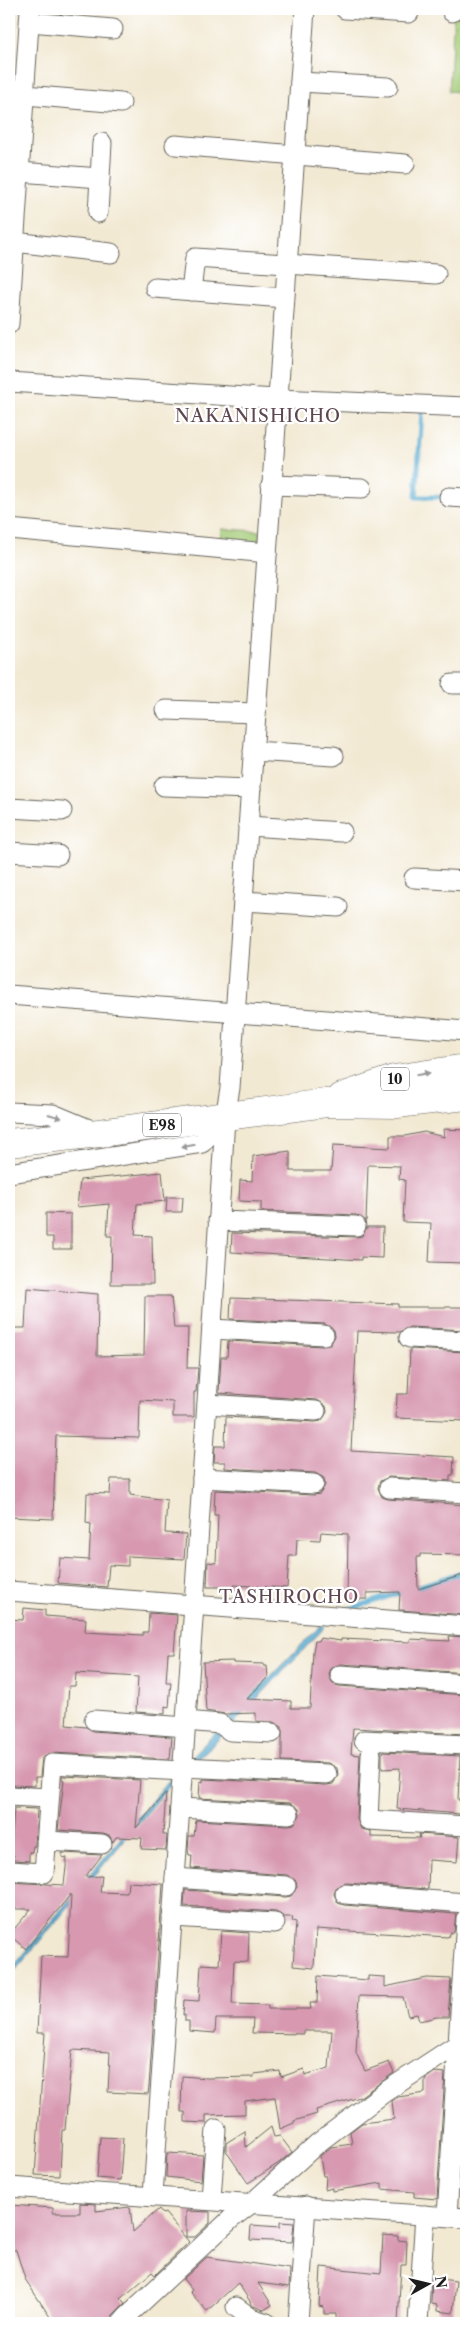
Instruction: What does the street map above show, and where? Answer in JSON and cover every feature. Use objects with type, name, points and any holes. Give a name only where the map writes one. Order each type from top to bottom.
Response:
[{"type":"main road","name":"10","points":[[326,1102],[394,1079],[466,1068]]},
{"type":"main road","name":"10","points":[[326,1102],[397,1104],[466,1096]]},
{"type":"main road","name":"E98","points":[[9,1143],[99,1134],[326,1102]]},
{"type":"street","points":[[153,2195],[194,1605],[225,1117],[230,1088],[236,1014],[304,9]]},
{"type":"street","points":[[345,9],[409,13]]},
{"type":"street","points":[[9,324],[10,285],[30,15],[113,29]]},
{"type":"street","points":[[300,82],[388,87]]},
{"type":"street","points":[[25,95],[121,104]]},
{"type":"street","points":[[98,213],[102,143]]},
{"type":"street","points":[[175,145],[405,164]]},
{"type":"street","points":[[19,172],[100,178]]},
{"type":"street","points":[[14,242],[111,252]]},
{"type":"street","points":[[191,291],[195,258],[436,274]]},
{"type":"street","points":[[155,288],[284,298]]},
{"type":"street","points":[[9,382],[277,399],[466,407]]},
{"type":"street","points":[[271,485],[362,488]]},
{"type":"street","points":[[9,529],[267,554]]},
{"type":"street","points":[[166,710],[256,713]]},
{"type":"street","points":[[253,751],[334,756]]},
{"type":"street","points":[[164,786],[251,789]]},
{"type":"street","points":[[9,808],[62,811]]},
{"type":"street","points":[[248,826],[342,832]]},
{"type":"street","points":[[9,852],[58,855]]},
{"type":"street","points":[[414,878],[466,881]]},
{"type":"street","points":[[243,901],[338,906]]},
{"type":"street","points":[[9,995],[466,1031]]},
{"type":"street","points":[[9,1112],[53,1114],[99,1134]]},
{"type":"street","points":[[9,1173],[202,1143],[225,1117]]},
{"type":"street","points":[[218,1220],[356,1226]]},
{"type":"street","points":[[212,1329],[324,1334]]},
{"type":"street","points":[[409,1338],[466,1341]]},
{"type":"street","points":[[207,1404],[316,1411]]},
{"type":"street","points":[[202,1478],[314,1484]]},
{"type":"street","points":[[389,1488],[466,1493]]},
{"type":"street","points":[[9,1591],[466,1626]]},
{"type":"street","points":[[340,1675],[466,1684]]},
{"type":"street","points":[[94,1720],[220,1724],[230,1731],[272,1733]]},
{"type":"street","points":[[466,1745],[368,1747],[368,1820],[466,1826]]},
{"type":"street","points":[[9,1871],[44,1873],[52,1764],[327,1774]]},
{"type":"street","points":[[9,1796],[49,1798]]},
{"type":"street","points":[[180,1808],[289,1814]]},
{"type":"street","points":[[46,1841],[102,1844]]},
{"type":"street","points":[[175,1878],[286,1886]]},
{"type":"street","points":[[345,1894],[466,1902]]},
{"type":"street","points":[[172,1917],[275,1923]]},
{"type":"street","points":[[447,2216],[466,1919]]},
{"type":"street","points":[[121,2323],[126,2316],[231,2219],[253,2202],[318,2143],[385,2092],[458,2044]]},
{"type":"street","points":[[211,2200],[216,2129]]},
{"type":"street","points":[[9,2187],[153,2195],[466,2218]]},
{"type":"street","points":[[298,2323],[306,2206]]},
{"type":"street","points":[[418,2323],[425,2215]]},
{"type":"street","points":[[236,2307],[251,2318],[267,2323]]},
{"type":"green space","points":[[454,14],[466,15],[466,93],[449,91]]},
{"type":"green space","points":[[222,529],[260,531],[259,543],[221,541]]},
{"type":"water","points":[[321,1625],[325,1627],[221,1737],[172,1783],[9,1978],[9,1972],[169,1780]]},
{"type":"building","points":[[443,1129],[466,1130],[466,1263],[429,1262],[431,1223],[403,1222],[405,1180],[399,1179],[400,1166],[368,1165],[366,1221],[356,1215],[261,1211],[261,1202],[239,1201],[240,1180],[252,1181],[253,1156],[290,1151],[290,1171],[331,1171],[333,1145],[390,1148],[390,1136],[405,1136],[424,1132],[444,1137]]},
{"type":"building","points":[[162,1172],[165,1201],[137,1204],[135,1235],[152,1236],[153,1284],[111,1284],[112,1236],[107,1236],[109,1204],[77,1207],[80,1180]]},
{"type":"building","points":[[167,1197],[183,1197],[182,1212],[166,1212]]},
{"type":"building","points":[[46,1213],[71,1214],[71,1249],[53,1249],[53,1237],[46,1237]]},
{"type":"building","points":[[367,1227],[383,1227],[382,1258],[361,1257],[361,1260],[231,1252],[232,1233],[356,1237],[362,1236]]},
{"type":"building","points":[[27,1288],[98,1294],[97,1356],[144,1355],[145,1296],[171,1296],[174,1328],[188,1328],[187,1368],[198,1368],[196,1392],[194,1392],[194,1417],[173,1417],[173,1402],[140,1400],[139,1438],[56,1436],[53,1519],[9,1517],[9,1328],[25,1328]]},
{"type":"building","points":[[231,1298],[398,1304],[398,1307],[466,1307],[466,1330],[410,1327],[399,1332],[357,1331],[351,1451],[454,1457],[453,1475],[450,1475],[450,1481],[389,1477],[380,1481],[378,1488],[382,1497],[388,1499],[466,1505],[466,1555],[420,1554],[420,1557],[417,1557],[418,1589],[466,1574],[466,1615],[399,1610],[400,1592],[367,1593],[367,1599],[347,1599],[348,1534],[321,1532],[320,1540],[297,1539],[296,1556],[289,1556],[287,1588],[234,1585],[234,1587],[207,1587],[208,1562],[216,1563],[218,1515],[214,1515],[215,1490],[313,1495],[320,1494],[325,1485],[324,1478],[315,1473],[225,1468],[225,1462],[214,1462],[215,1446],[225,1446],[226,1417],[315,1422],[321,1421],[327,1412],[326,1406],[317,1400],[219,1393],[221,1357],[227,1357],[228,1341],[323,1346],[330,1345],[335,1336],[334,1330],[325,1324],[230,1319]]},
{"type":"building","points":[[410,1349],[466,1352],[466,1421],[396,1418],[397,1394],[408,1394]]},
{"type":"building","points":[[111,1479],[130,1479],[130,1495],[167,1500],[165,1533],[186,1534],[184,1559],[128,1556],[128,1566],[109,1565],[107,1587],[58,1583],[60,1558],[89,1560],[91,1524],[86,1523],[87,1493],[110,1494]]},
{"type":"building","points":[[24,1608],[45,1610],[45,1616],[86,1619],[85,1632],[143,1635],[143,1632],[148,1632],[149,1613],[177,1615],[174,1653],[168,1653],[166,1682],[171,1682],[169,1707],[165,1706],[165,1714],[136,1712],[138,1677],[76,1673],[75,1686],[69,1686],[66,1725],[86,1727],[93,1731],[172,1737],[170,1759],[52,1753],[42,1758],[40,1777],[35,1777],[35,1786],[10,1785],[9,1619],[23,1620]]},
{"type":"building","points":[[449,1636],[466,1637],[466,1673],[341,1664],[331,1668],[329,1675],[333,1684],[339,1686],[466,1695],[466,1734],[353,1728],[351,1754],[360,1755],[357,1819],[361,1829],[371,1831],[371,1837],[420,1838],[419,1834],[459,1837],[457,1862],[429,1860],[428,1889],[346,1883],[336,1887],[334,1894],[338,1903],[344,1905],[456,1914],[454,1932],[451,1932],[448,1937],[316,1929],[314,1968],[293,1966],[296,1922],[292,1921],[293,1917],[284,1917],[276,1912],[184,1906],[185,1890],[285,1897],[291,1896],[297,1887],[296,1881],[287,1875],[191,1868],[192,1855],[189,1855],[188,1851],[189,1836],[194,1836],[196,1820],[288,1825],[294,1824],[300,1815],[299,1809],[290,1803],[199,1798],[200,1781],[203,1782],[203,1779],[326,1785],[333,1784],[338,1775],[337,1768],[328,1763],[282,1761],[282,1727],[273,1722],[256,1721],[256,1713],[225,1714],[206,1711],[203,1662],[233,1661],[233,1663],[264,1664],[264,1666],[267,1666],[268,1677],[247,1699],[291,1701],[291,1708],[310,1708],[313,1651],[315,1641],[319,1641],[320,1638],[341,1641],[341,1639],[410,1642],[410,1639],[450,1641]]},
{"type":"building","points":[[382,1752],[460,1756],[458,1800],[461,1800],[460,1814],[397,1809],[400,1768],[382,1769]]},
{"type":"building","points":[[62,1776],[140,1780],[136,1828],[166,1793],[163,1835],[167,1835],[166,1850],[141,1849],[142,1838],[116,1837],[113,1842],[109,1835],[103,1833],[58,1830],[64,1780]]},
{"type":"building","points":[[14,1808],[37,1809],[35,1846],[33,1846],[32,1852],[29,1852],[29,1861],[13,1860],[14,1855],[11,1854]]},
{"type":"building","points":[[62,1853],[102,1855],[85,1877],[102,1876],[100,1892],[127,1893],[128,1882],[163,1884],[149,2086],[148,2094],[108,2092],[110,2052],[72,2050],[65,2130],[62,2130],[60,2176],[35,2175],[45,2033],[37,2033],[41,1956],[68,1957],[71,1894],[26,1949],[9,1935],[31,1909],[9,1909],[9,1882],[64,1885],[67,1858],[62,1857]]},
{"type":"building","points":[[221,1931],[249,1933],[248,1962],[234,1961],[232,2004],[268,2005],[268,2009],[311,2009],[310,2003],[317,2003],[318,1976],[368,1980],[368,1976],[385,1977],[385,1987],[427,1978],[451,1979],[448,2017],[437,2017],[419,2021],[417,2014],[408,2016],[403,1997],[359,1996],[356,2053],[365,2071],[389,2062],[394,2073],[360,2097],[316,2110],[317,2114],[294,2121],[294,2123],[280,2129],[275,2097],[245,2101],[245,2114],[206,2115],[206,2123],[185,2122],[185,2112],[181,2112],[182,2076],[207,2078],[254,2077],[254,2074],[280,2071],[281,2077],[304,2069],[305,2075],[329,2068],[332,2031],[303,2031],[303,2034],[252,2033],[253,2019],[216,2019],[215,2033],[189,2031],[189,2021],[185,2021],[185,2015],[183,2015],[184,2000],[199,2001],[201,1964],[219,1965]]},
{"type":"building","points":[[435,2072],[445,2073],[437,2199],[414,2197],[414,2192],[382,2189],[382,2183],[332,2191],[332,2188],[325,2190],[326,2176],[323,2176],[320,2156],[331,2147],[352,2144],[350,2132],[362,2123],[394,2119],[392,2101],[398,2097],[425,2093],[425,2079]]},
{"type":"building","points":[[271,2127],[274,2137],[280,2136],[292,2152],[279,2163],[248,2183],[226,2151],[226,2143],[245,2131],[246,2147]]},
{"type":"building","points":[[464,2133],[466,2133],[466,2160],[462,2160]]},
{"type":"building","points":[[100,2137],[123,2138],[120,2180],[97,2178]]},
{"type":"building","points":[[167,2153],[203,2155],[201,2181],[166,2177]]},
{"type":"building","points":[[80,2203],[96,2204],[96,2211],[130,2207],[133,2232],[159,2209],[163,2214],[165,2213],[189,2242],[155,2275],[152,2272],[121,2299],[125,2303],[112,2316],[110,2323],[54,2323],[25,2279],[16,2250],[9,2250],[9,2205],[53,2208],[53,2213],[80,2213]]},
{"type":"building","points":[[186,2211],[210,2212],[210,2223],[195,2237],[186,2237]]},
{"type":"building","points":[[280,2222],[294,2223],[292,2242],[250,2240],[251,2225],[280,2227]]},
{"type":"building","points":[[383,2235],[398,2236],[398,2240],[407,2241],[406,2265],[401,2265],[398,2323],[336,2323],[336,2314],[324,2314],[324,2307],[319,2306],[321,2267],[381,2273]]},
{"type":"building","points":[[207,2257],[290,2269],[289,2287],[258,2283],[272,2305],[264,2310],[253,2306],[238,2283],[207,2311],[190,2292],[192,2290],[183,2279]]},
{"type":"building","points":[[432,2278],[456,2281],[453,2313],[437,2311],[437,2305],[431,2304]]},
{"type":"waterway","points":[[422,412],[416,497],[446,497]]},
{"type":"waterway","points":[[347,1610],[466,1571]]},
{"type":"district","name":"NAKANISHICHO","points":[[258,416]]},
{"type":"district","name":"TASHIROCHO","points":[[289,1597]]}]
